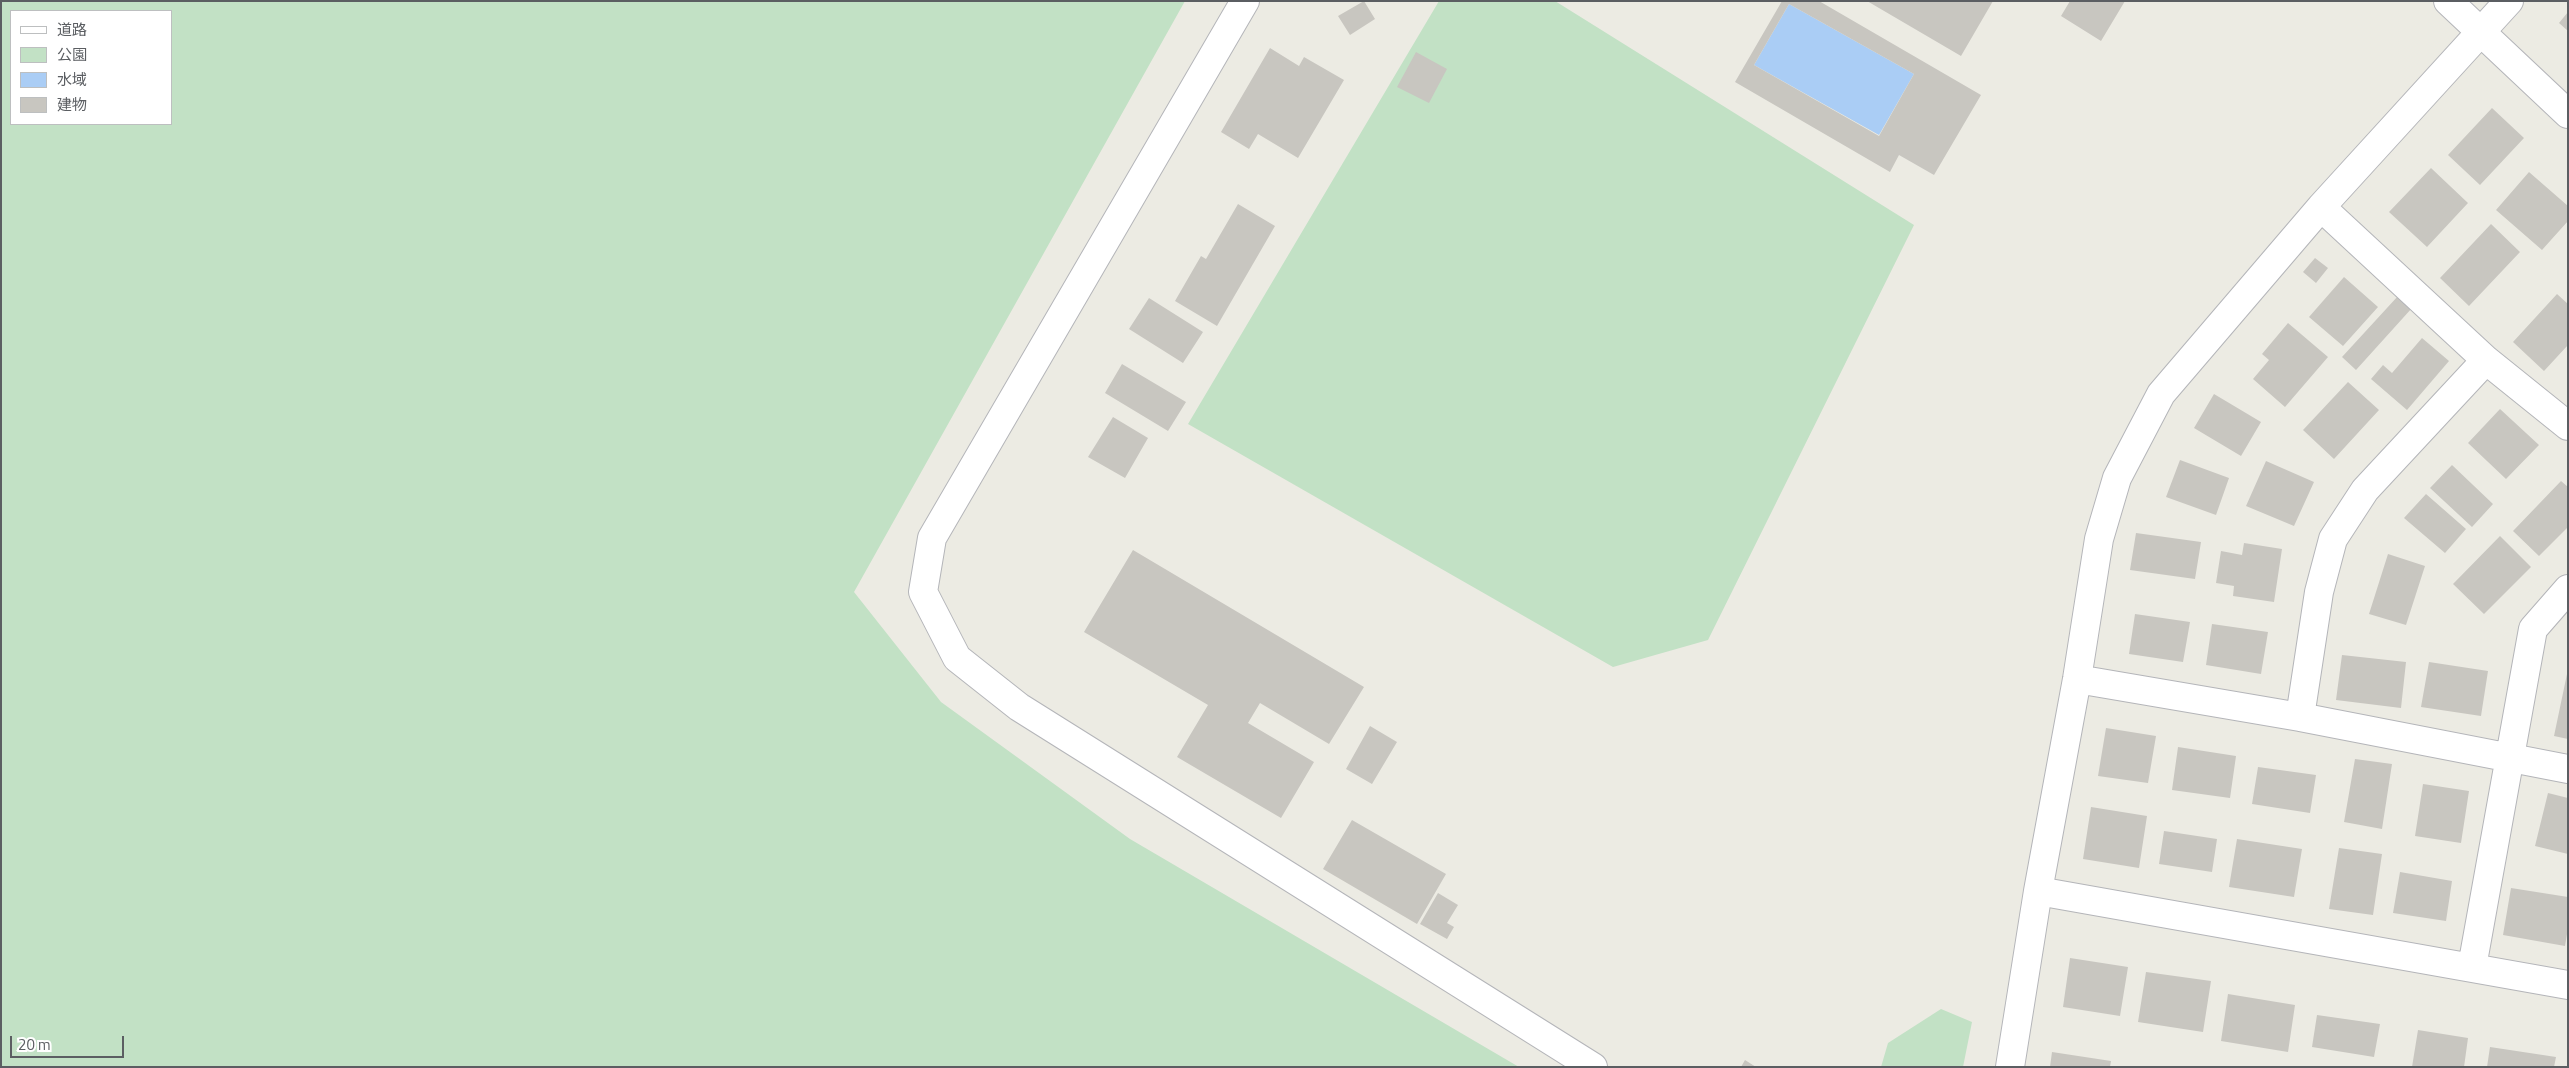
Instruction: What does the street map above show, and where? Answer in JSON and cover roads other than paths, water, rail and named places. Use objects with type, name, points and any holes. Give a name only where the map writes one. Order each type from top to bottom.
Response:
[{"type":"street","points":[[1245,1],[932,538],[923,592],[957,658],[1019,707],[1593,1067]]},
{"type":"street","points":[[2448,1],[2568,114]]},
{"type":"street","points":[[2010,1067],[2038,891],[2077,679],[2099,539],[2117,478],[2161,394],[2321,207],[2509,1]]},
{"type":"street","points":[[2321,207],[2486,360],[2568,426]]},
{"type":"street","points":[[2300,717],[2319,592],[2333,539],[2365,490],[2486,360]]},
{"type":"street","points":[[2472,968],[2533,629],[2568,589]]},
{"type":"street","points":[[2077,679],[2300,717],[2568,769]]},
{"type":"street","points":[[2038,891],[2568,985]]},
{"type":"water","points":[[1789,4],[1914,74],[1879,135],[1754,65]]}]
